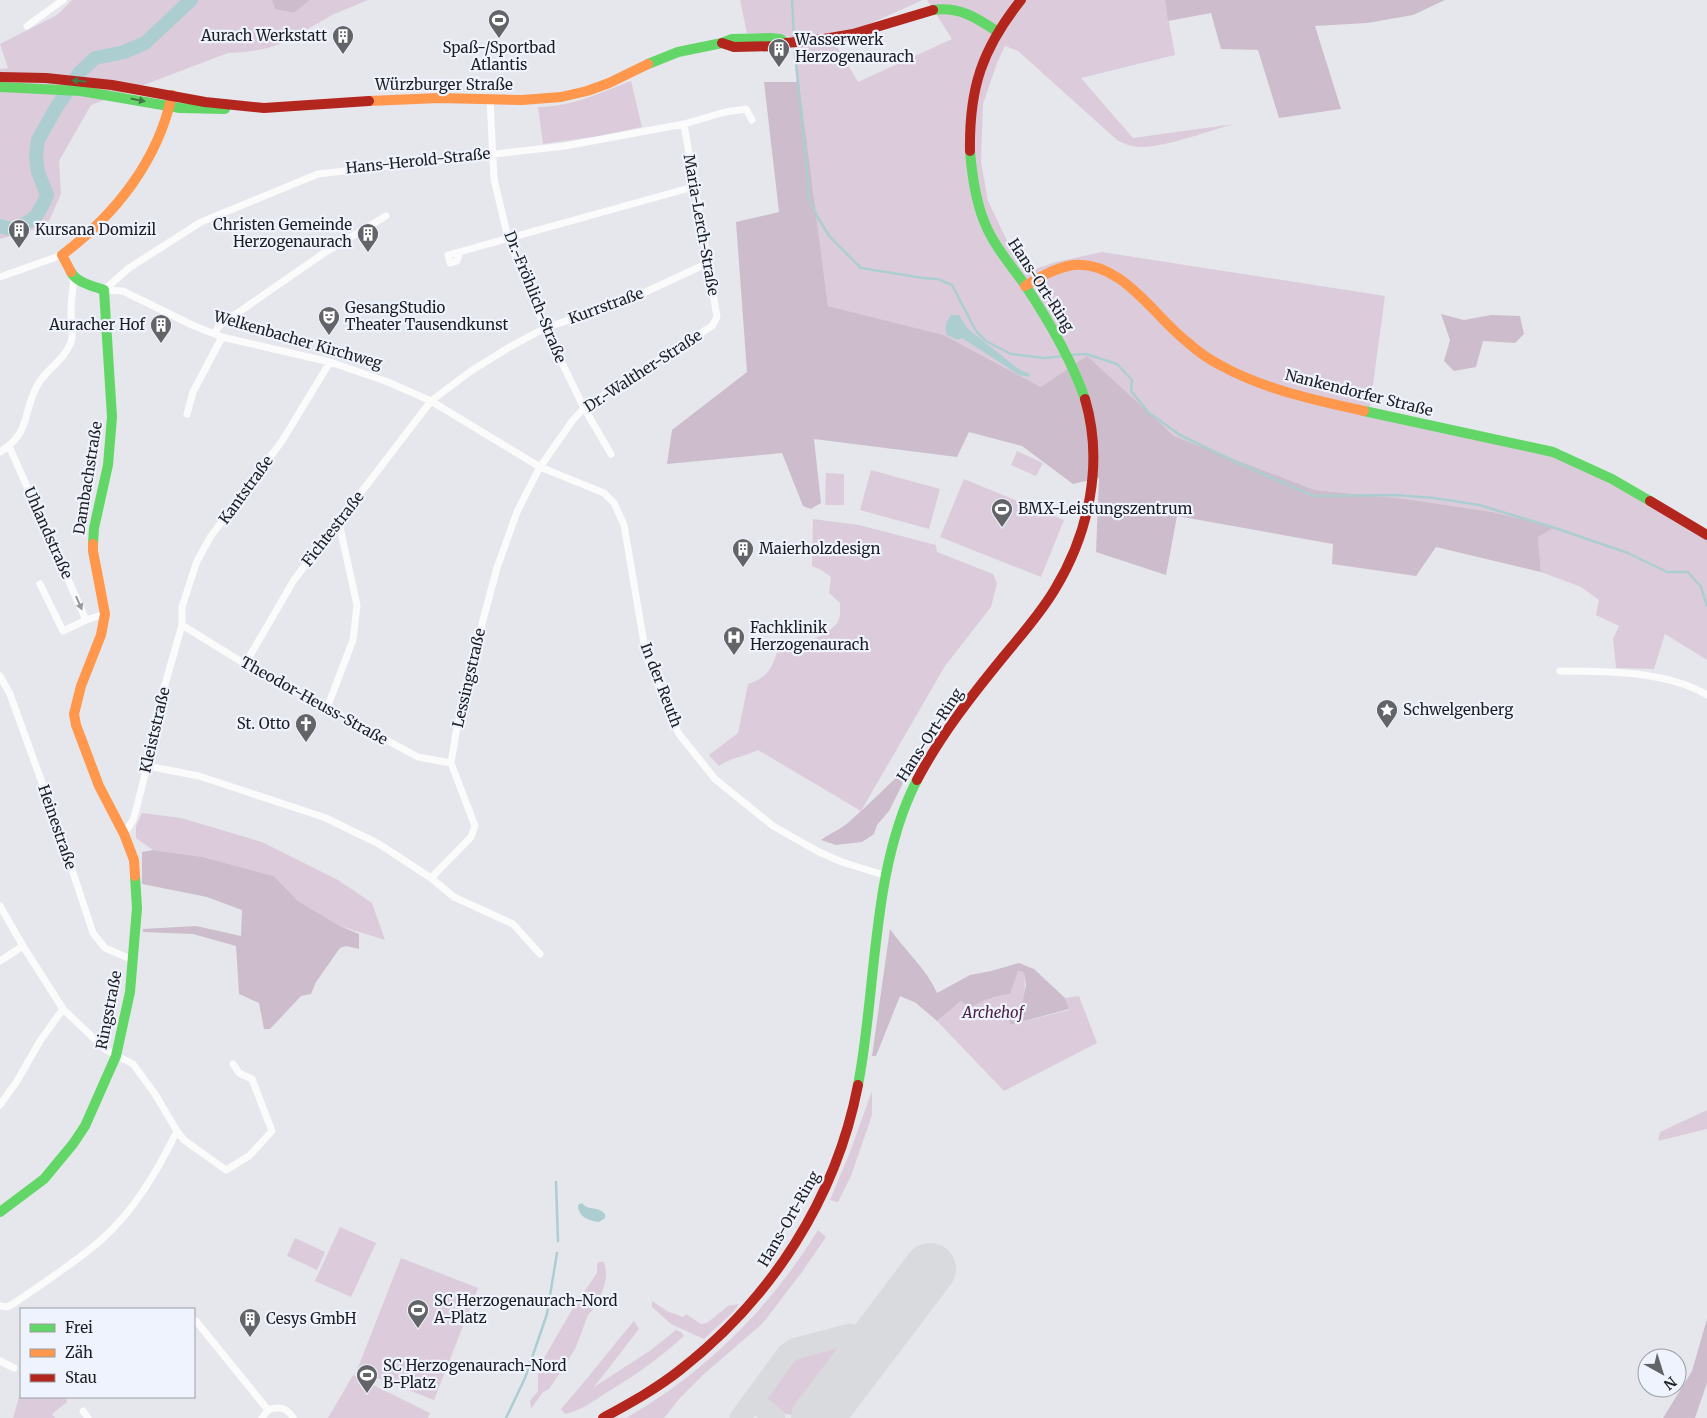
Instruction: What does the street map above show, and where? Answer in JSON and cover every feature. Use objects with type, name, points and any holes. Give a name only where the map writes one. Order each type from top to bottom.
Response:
[{"type":"street","points":[[27,26],[63,0]]},
{"type":"street","name":"Hans-Ort-Ring","points":[[603,1418],[644,1395],[681,1370],[716,1340],[747,1308],[774,1275],[798,1239],[820,1200],[832,1174],[847,1131],[856,1095],[876,942],[887,876],[896,832],[910,794],[929,759],[954,721],[978,688],[1040,612],[1060,581],[1082,531],[1091,497],[1093,441],[1089,414],[1080,382],[1052,326],[996,245],[984,222],[974,188],[969,149],[974,88],[982,65],[998,32],[1021,0]]},
{"type":"street","name":"Würzburger Straße","points":[[109,90],[172,95],[205,102],[264,108],[439,98],[548,98],[575,94],[608,83],[678,52],[722,43],[737,47],[780,46],[786,43],[828,39],[860,33],[926,10],[945,8],[964,12],[981,20],[998,32]]},
{"type":"street","points":[[0,78],[46,78],[109,90]]},
{"type":"street","points":[[0,87],[83,91],[109,90]]},
{"type":"street","name":"Würzburger Straße","points":[[109,90],[170,106],[208,111],[246,107]]},
{"type":"street","points":[[0,277],[62,255],[92,230],[136,178],[160,138],[172,95]]},
{"type":"street","name":"Dr.-Fröhlich-Straße","points":[[490,99],[494,180],[508,238],[545,328],[584,408],[611,454]]},
{"type":"street","name":"Hans-Herold-Straße","points":[[104,290],[130,268],[201,222],[318,174],[332,171],[382,168],[418,161],[457,159],[493,153],[565,146],[684,124],[746,108],[752,120]]},
{"type":"street","name":"Maria-Lerch-Straße","points":[[684,124],[693,187],[716,307],[716,317],[712,326]]},
{"type":"street","points":[[460,252],[693,187]]},
{"type":"street","points":[[215,333],[218,327],[226,321],[309,264],[386,216]]},
{"type":"street","points":[[0,452],[21,434],[29,403],[38,383],[53,364],[64,355],[72,341],[71,310],[74,277],[62,255]]},
{"type":"street","name":"Kurrstraße","points":[[431,401],[471,371],[545,328],[626,301],[708,263]]},
{"type":"street","name":"Nankendorfer Straße","points":[[1026,286],[1056,269],[1075,266],[1092,267],[1110,273],[1135,290],[1185,342],[1218,364],[1239,375],[1266,386],[1308,398],[1553,452],[1612,479],[1707,535]]},
{"type":"street","name":"Welkenbacher Kirchweg","points":[[74,277],[104,290],[123,291],[192,325],[222,337],[330,362],[388,382],[431,401],[540,466],[604,492],[614,502]]},
{"type":"street","name":"Dambachstraße","points":[[104,290],[112,417],[108,465],[94,528],[93,551],[105,614],[100,635],[80,686],[74,714],[76,725],[99,786],[124,834]]},
{"type":"street","name":"Dr.-Walther-Straße","points":[[540,466],[573,420],[584,408],[712,326]]},
{"type":"street","points":[[187,414],[193,392],[222,337]]},
{"type":"street","name":"Kantstraße","points":[[182,625],[182,607],[196,561],[211,536],[282,440],[330,362]]},
{"type":"street","name":"Fichtestraße","points":[[245,664],[294,580],[431,401]]},
{"type":"street","name":"Uhlandstraße","points":[[9,446],[86,620]]},
{"type":"street","name":"Lessingstraße","points":[[451,763],[465,694],[497,568],[517,512],[540,466]]},
{"type":"street","name":"In der Reuth","points":[[614,502],[624,525],[646,654],[679,734],[715,779],[773,826],[819,852],[842,862],[887,876]]},
{"type":"street","points":[[327,708],[352,640],[357,606],[339,522]]},
{"type":"street","name":"Uhlandstraße","points":[[40,584],[64,631],[86,620],[105,614]]},
{"type":"street","name":"Theodor-Heuss-Straße","points":[[182,625],[245,664],[418,757],[451,763]]},
{"type":"street","name":"Kleiststraße","points":[[124,834],[133,820],[147,766],[156,716],[182,625]]},
{"type":"street","points":[[1560,672],[1614,671],[1669,680],[1699,690],[1707,695]]},
{"type":"street","name":"Heinestraße","points":[[0,676],[10,694],[93,933],[105,948],[133,960]]},
{"type":"street","points":[[431,878],[471,837],[475,826],[451,763]]},
{"type":"street","points":[[147,766],[198,776],[326,818],[379,844],[431,878],[454,897],[513,924],[540,954]]},
{"type":"street","name":"Ringstraße","points":[[0,1212],[44,1179],[73,1144],[97,1104],[116,1056],[130,992],[136,908],[136,872],[134,860],[124,834]]},
{"type":"street","points":[[0,906],[22,946],[63,1009],[106,1050],[133,1064],[155,1094],[176,1131],[194,1149],[226,1170],[249,1156],[272,1131],[252,1079],[239,1073],[233,1064]]},
{"type":"street","points":[[0,961],[22,946]]},
{"type":"street","points":[[0,1105],[17,1081],[40,1041],[63,1009]]},
{"type":"street","points":[[0,1306],[7,1307],[13,1304],[102,1239],[139,1196],[162,1161],[176,1131]]},
{"type":"street","points":[[196,1321],[268,1410]]},
{"type":"street","points":[[0,1360],[14,1368]]},
{"type":"street","points":[[262,1418],[268,1410],[275,1408],[284,1409],[293,1418]]},
{"type":"street","points":[[83,1411],[88,1418]]},
{"type":"green space","points":[[72,0],[272,0],[275,9],[294,13],[310,0],[368,0],[334,14],[285,42],[268,48],[228,53],[91,105],[59,161],[61,194],[49,221],[39,228],[0,239],[0,69],[8,68],[0,44],[57,15]]},
{"type":"green space","points":[[740,0],[923,0],[833,40],[858,82],[952,39],[927,0],[1165,0],[1175,55],[1081,78],[1133,138],[1234,124],[1183,140],[1154,146],[1128,145],[1117,140],[1018,51],[1005,46],[983,104],[981,162],[988,201],[1020,268],[1029,271],[1056,262],[1102,252],[1385,296],[1370,407],[1560,451],[1707,536],[1707,660],[1665,634],[1654,669],[1616,668],[1613,639],[1619,626],[1596,615],[1599,600],[1581,587],[1541,572],[1538,537],[1554,527],[1493,512],[1406,499],[1315,490],[1174,436],[1136,403],[1041,387],[944,335],[828,306],[793,37],[747,33]]},
{"type":"green space","points":[[631,81],[642,127],[599,136],[543,144],[538,107],[574,102]]},
{"type":"green space","points":[[1017,451],[1043,463],[1036,476],[1011,465]]},
{"type":"green space","points":[[871,470],[940,489],[929,529],[860,510]]},
{"type":"green space","points":[[826,473],[844,474],[844,505],[825,505]]},
{"type":"green space","name":"BMX-Leistungszentrum","points":[[964,479],[1064,520],[1041,577],[940,537]]},
{"type":"green space","points":[[813,519],[859,525],[936,545],[937,552],[993,574],[997,583],[991,607],[945,666],[861,811],[758,750],[727,761],[719,766],[709,755],[738,733],[748,684],[765,675],[774,662],[778,649],[818,637],[832,629],[838,621],[840,603],[829,593],[831,577],[812,566]]},
{"type":"green space","points":[[142,813],[181,818],[262,842],[338,880],[372,903],[385,940],[340,926],[298,901],[274,876],[203,857],[153,850],[136,838],[136,826]]},
{"type":"green space","name":"Archehof","points":[[1017,971],[1024,973],[1025,988],[1018,1012],[1010,1025],[1069,1010],[1065,998],[1079,996],[1097,1043],[1004,1091],[937,1021],[961,1001],[970,1008],[989,999],[1010,994]]},
{"type":"green space","points":[[872,1091],[872,1115],[851,1176],[838,1202],[830,1200],[850,1152]]},
{"type":"green space","points":[[1707,1110],[1707,1129],[1658,1141],[1660,1132]]},
{"type":"green space","points":[[340,1227],[376,1243],[351,1297],[315,1281]]},
{"type":"green space","points":[[818,1230],[826,1237],[763,1323],[703,1375],[680,1398],[664,1418],[626,1418],[683,1380],[734,1336],[779,1286]]},
{"type":"green space","points":[[295,1238],[325,1252],[317,1270],[287,1256]]},
{"type":"green space","name":"SC Herzogenaurach-Nord A-Platz","points":[[401,1258],[478,1288],[434,1400],[357,1370]]},
{"type":"green space","points":[[604,1262],[606,1279],[595,1307],[588,1315],[576,1347],[562,1370],[549,1389],[543,1392],[531,1409],[530,1401],[538,1391],[538,1374],[544,1358],[573,1308],[597,1273],[597,1264]]},
{"type":"green space","points":[[652,1301],[667,1311],[683,1317],[686,1314],[701,1324],[707,1323],[728,1306],[739,1304],[704,1339],[671,1324],[652,1307]]},
{"type":"green space","points":[[634,1321],[639,1329],[594,1387],[651,1350],[676,1330],[684,1336],[627,1380],[587,1405],[565,1414],[561,1409]]},
{"type":"green space","points":[[839,1342],[845,1345],[844,1360],[809,1408],[801,1414],[795,1415],[783,1413],[772,1407],[766,1397],[766,1391],[774,1377],[791,1356],[816,1346]]},
{"type":"green space","name":"SC Herzogenaurach-Nord B-Platz","points":[[353,1375],[430,1413],[428,1418],[328,1418]]},
{"type":"green space","points":[[20,1394],[20,1398],[66,1398],[67,1402],[52,1414],[55,1418],[13,1418]]},
{"type":"shaded area","points":[[272,0],[310,0],[294,13],[275,9]]},
{"type":"shaded area","points":[[1165,0],[1445,0],[1413,15],[1367,23],[1315,26],[1341,109],[1279,118],[1258,50],[1221,49],[1211,13],[1168,21]]},
{"type":"shaded area","points":[[764,82],[799,82],[828,306],[944,335],[1041,387],[1087,356],[1174,436],[1315,490],[1406,499],[1493,512],[1555,527],[1538,537],[1541,572],[1436,547],[1416,576],[1332,564],[1333,544],[1177,516],[1166,575],[1096,552],[1099,478],[1073,484],[1022,446],[969,432],[957,457],[814,439],[821,503],[811,509],[803,506],[782,453],[667,464],[672,430],[747,372],[736,222],[779,212]]},
{"type":"shaded area","points":[[1441,314],[1464,320],[1491,315],[1520,316],[1524,334],[1515,343],[1483,341],[1476,367],[1454,371],[1444,361],[1450,340]]},
{"type":"shaded area","points":[[913,763],[889,811],[877,825],[874,834],[862,842],[836,845],[821,840],[847,824]]},
{"type":"shaded area","points":[[153,850],[203,857],[274,876],[298,901],[340,926],[359,934],[359,949],[346,946],[340,948],[316,982],[311,994],[301,996],[270,1029],[264,1029],[259,1003],[239,994],[236,946],[193,934],[143,932],[143,929],[196,926],[241,936],[242,910],[207,897],[142,884],[142,852]]},
{"type":"shaded area","points":[[890,929],[927,976],[937,993],[970,975],[1019,963],[1034,969],[1065,998],[1069,1009],[1010,1025],[1009,1014],[1021,1008],[1026,985],[1024,973],[1018,971],[1010,994],[989,999],[970,1008],[961,1001],[937,1021],[916,1003],[900,996],[876,1056],[872,1056]]},
{"type":"shaded area","points":[[1707,1319],[1707,1383],[1695,1418],[1663,1418],[1675,1398],[1687,1398],[1687,1379],[1692,1371]]},
{"type":"water","points":[[951,315],[959,315],[968,329],[1020,370],[1030,374],[1030,377],[1019,375],[962,338],[958,340],[947,335],[946,324]]},
{"type":"water","points":[[582,1203],[587,1207],[602,1211],[605,1214],[605,1218],[599,1222],[585,1218],[578,1209],[578,1205]]},
{"type":"waterway","points":[[0,226],[14,230],[35,217],[41,208],[47,195],[38,172],[36,156],[38,140],[56,108],[80,72],[95,58],[124,52],[145,43],[191,0]]},
{"type":"waterway","points":[[792,0],[794,39]]},
{"type":"waterway","points":[[794,44],[808,196],[818,218],[830,237],[861,268],[938,279],[952,285],[976,331],[986,341],[1011,354],[1044,358],[1065,356]]},
{"type":"waterway","points":[[1070,355],[1086,354],[1117,364],[1132,380],[1131,391],[1149,413],[1180,435],[1314,496],[1397,495],[1434,498],[1479,505],[1628,553],[1667,572],[1688,572],[1701,587],[1707,606]]},
{"type":"waterway","points":[[556,1182],[558,1241]]},
{"type":"waterway","points":[[506,1418],[525,1378],[547,1314],[557,1253]]},
{"type":"taxiway","points":[[740,1418],[787,1354],[794,1349],[850,1334],[871,1347]]},
{"type":"taxiway","points":[[753,1400],[775,1418]]},
{"type":"runway","points":[[817,1418],[930,1269]]},
{"type":"traffic: fast","points":[[933,10],[951,10],[967,14],[998,32]]},
{"type":"traffic: fast","points":[[648,64],[678,52],[722,43],[732,39],[770,38],[780,39],[786,43]]},
{"type":"traffic: fast","points":[[0,87],[81,91],[180,108],[225,109]]},
{"type":"traffic: fast","points":[[970,151],[976,196],[988,230],[997,247],[1025,285],[1051,326],[1073,369],[1085,399]]},
{"type":"traffic: fast","points":[[71,272],[77,279],[104,290],[112,417],[108,465],[94,528],[93,544]]},
{"type":"traffic: fast","points":[[1364,411],[1553,452],[1612,479],[1650,501]]},
{"type":"traffic: fast","points":[[858,1085],[883,890],[891,852],[902,815],[917,780]]},
{"type":"traffic: fast","points":[[0,1212],[44,1179],[73,1144],[85,1126],[116,1056],[130,992],[137,908],[135,876]]},
{"type":"traffic: slow","points":[[369,101],[439,98],[522,100],[561,97],[587,91],[609,83],[648,64]]},
{"type":"traffic: slow","points":[[71,272],[62,255],[100,222],[132,185],[156,142],[172,95]]},
{"type":"traffic: slow","points":[[1025,286],[1042,276],[1066,266],[1090,266],[1106,271],[1136,292],[1174,330],[1198,351],[1216,363],[1272,388],[1364,411]]},
{"type":"traffic: slow","points":[[93,544],[105,614],[101,635],[81,686],[74,714],[76,725],[99,786],[124,834],[134,860],[135,876]]},
{"type":"traffic: jam","points":[[970,151],[972,108],[975,88],[981,70],[996,35],[1021,0]]},
{"type":"traffic: jam","points":[[722,43],[734,47],[780,46],[786,43],[853,34],[933,10]]},
{"type":"traffic: jam","points":[[0,77],[46,78],[112,85],[205,102],[264,108],[369,101]]},
{"type":"traffic: jam","points":[[917,780],[957,716],[1050,598],[1077,545],[1090,497],[1093,472],[1091,423],[1085,399]]},
{"type":"traffic: jam","points":[[1650,501],[1707,535]]},
{"type":"traffic: jam","points":[[603,1418],[652,1390],[680,1370],[713,1342],[743,1312],[771,1279],[795,1244],[816,1207],[834,1168],[848,1127],[858,1085]]},
{"type":"place","name":"Spaß-/Sportbad Atlantis","points":[[499,39]]},
{"type":"place","name":"Aurach Werkstatt","points":[[343,55]]},
{"type":"place","name":"Wasserwerk Herzogenaurach","points":[[779,68]]},
{"type":"place","name":"Kursana Domizil","points":[[19,249]]},
{"type":"place","name":"Christen Gemeinde Herzogenaurach","points":[[368,253]]},
{"type":"place","name":"GesangStudio Theater Tausendkunst","points":[[329,336]]},
{"type":"place","name":"Auracher Hof","points":[[161,344]]},
{"type":"place","name":"BMX-Leistungszentrum","points":[[1002,528]]},
{"type":"place","name":"Maierholzdesign","points":[[743,568]]},
{"type":"place","name":"Fachklinik Herzogenaurach","points":[[734,656]]},
{"type":"place","name":"Schwelgenberg","points":[[1387,729]]},
{"type":"place","name":"St. Otto","points":[[306,743]]},
{"type":"place","name":"SC Herzogenaurach-Nord A-Platz","points":[[418,1329]]},
{"type":"place","name":"Cesys GmbH","points":[[250,1338]]},
{"type":"place","name":"SC Herzogenaurach-Nord B-Platz","points":[[367,1394]]}]
